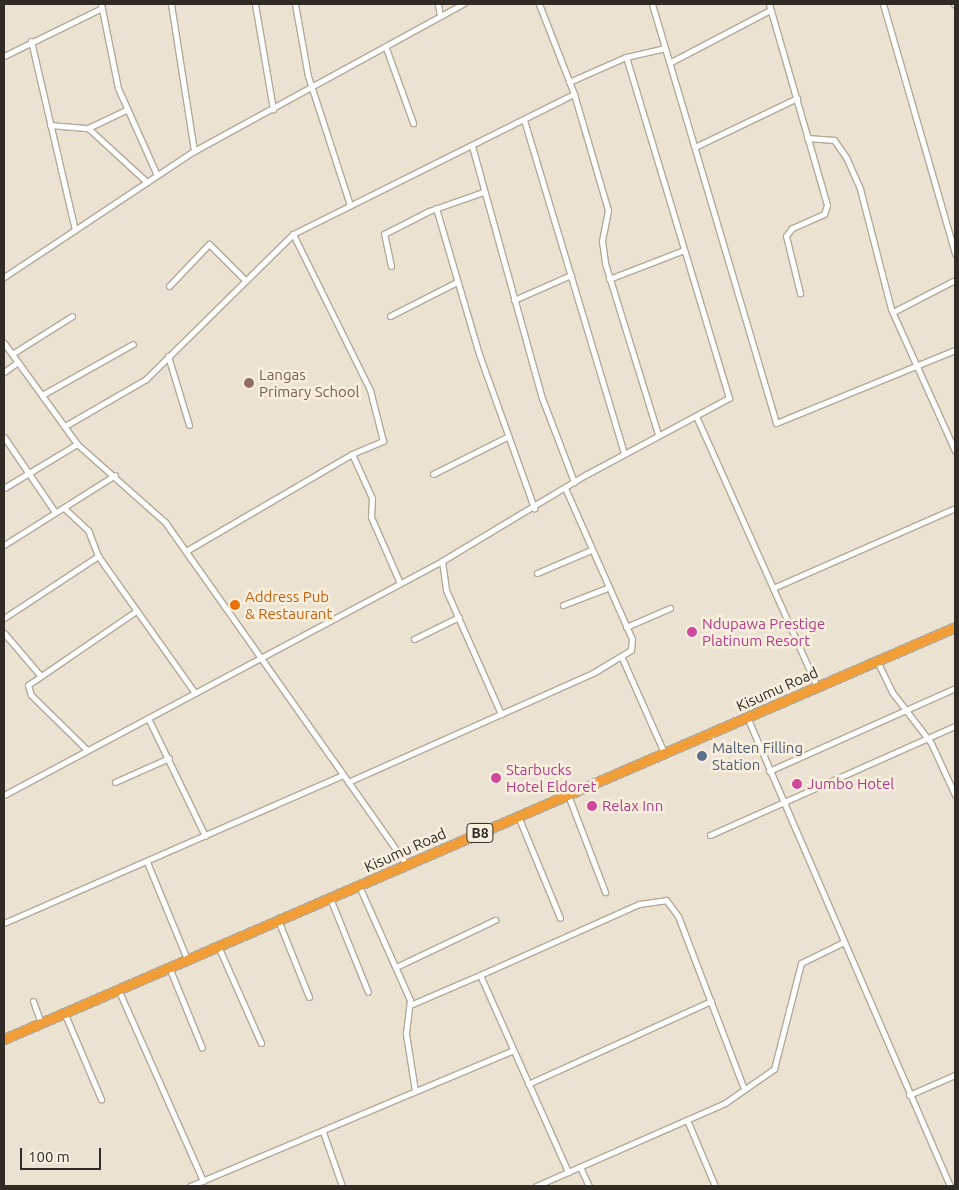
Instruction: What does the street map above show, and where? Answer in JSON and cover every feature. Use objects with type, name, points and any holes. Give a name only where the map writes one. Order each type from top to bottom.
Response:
[{"type":"highway","name":"Kisumu Road","points":[[4,1039],[955,627]]},
{"type":"street","points":[[172,4],[194,151]]},
{"type":"street","points":[[255,4],[273,109]]},
{"type":"street","points":[[295,4],[313,89],[350,204]]},
{"type":"street","points":[[438,4],[440,16]]},
{"type":"street","points":[[4,277],[194,151],[313,89],[463,4]]},
{"type":"street","points":[[539,4],[574,94],[608,210],[602,241],[609,279],[658,434]]},
{"type":"street","points":[[652,4],[697,146],[776,423],[955,350]]},
{"type":"street","points":[[883,4],[955,254]]},
{"type":"street","points":[[4,56],[102,6],[126,110],[157,175]]},
{"type":"street","points":[[671,62],[770,7],[827,209],[786,236],[800,293]]},
{"type":"street","points":[[31,42],[76,230]]},
{"type":"street","points":[[386,48],[413,123]]},
{"type":"street","points":[[569,82],[626,57],[665,48]]},
{"type":"street","points":[[4,795],[442,561],[624,453],[727,400],[730,393],[684,250],[626,57]]},
{"type":"street","points":[[65,426],[141,382],[293,234],[574,94]]},
{"type":"street","points":[[697,146],[797,98]]},
{"type":"street","points":[[50,125],[88,128],[126,110]]},
{"type":"street","points":[[524,120],[624,453]]},
{"type":"street","points":[[88,128],[147,182]]},
{"type":"street","points":[[807,138],[834,140],[846,158],[860,189],[893,312],[955,451]]},
{"type":"street","points":[[472,146],[483,192],[542,398],[574,482]]},
{"type":"street","points":[[391,266],[384,234],[436,208],[483,192]]},
{"type":"street","points":[[436,208],[457,282],[507,437],[534,508]]},
{"type":"street","points":[[186,551],[352,454],[383,441],[375,406],[293,234]]},
{"type":"street","points":[[169,286],[209,244],[245,280]]},
{"type":"street","points":[[609,279],[684,250]]},
{"type":"street","points":[[514,300],[571,275]]},
{"type":"street","points":[[893,312],[955,280]]},
{"type":"street","points":[[390,316],[457,282]]},
{"type":"street","points":[[12,354],[72,316]]},
{"type":"street","points":[[4,343],[78,444],[160,516],[407,865]]},
{"type":"street","points":[[42,395],[133,344]]},
{"type":"street","points":[[168,356],[189,425]]},
{"type":"street","points":[[4,372],[18,362]]},
{"type":"street","points":[[696,416],[817,686]]},
{"type":"street","points":[[4,437],[55,512]]},
{"type":"street","points":[[433,474],[507,437]]},
{"type":"street","points":[[4,488],[78,444]]},
{"type":"street","points":[[352,454],[372,498],[371,517],[400,583]]},
{"type":"street","points":[[4,545],[115,475]]},
{"type":"street","points":[[348,782],[622,658],[632,646],[626,626],[607,588],[565,488]]},
{"type":"street","points":[[64,508],[88,530],[98,556],[195,693]]},
{"type":"street","points":[[773,588],[955,508]]},
{"type":"street","points":[[538,573],[591,550]]},
{"type":"street","points":[[4,618],[98,556]]},
{"type":"street","points":[[442,561],[446,590],[460,617],[500,714]]},
{"type":"street","points":[[563,606],[607,588]]},
{"type":"street","points":[[626,626],[670,608]]},
{"type":"street","points":[[87,750],[31,695],[28,685],[136,611]]},
{"type":"street","points":[[414,639],[460,617]]},
{"type":"street","points":[[4,633],[40,675]]},
{"type":"street","points":[[622,658],[664,753]]},
{"type":"street","points":[[877,661],[904,710],[927,737],[955,795]]},
{"type":"street","points":[[768,770],[955,688]]},
{"type":"street","points":[[747,717],[842,943],[950,1186]]},
{"type":"street","points":[[148,718],[169,758],[205,836]]},
{"type":"street","points":[[710,835],[782,801],[955,726]]},
{"type":"street","points":[[115,782],[169,758]]},
{"type":"street","points":[[4,923],[343,775]]},
{"type":"street","points":[[568,795],[605,892]]},
{"type":"street","points":[[518,816],[560,918]]},
{"type":"street","points":[[147,862],[186,959]]},
{"type":"street","points":[[359,886],[396,966],[410,1004],[406,1034],[415,1091]]},
{"type":"street","points":[[330,898],[368,992]]},
{"type":"street","points":[[410,1004],[639,904],[661,900],[670,902],[678,916],[743,1086]]},
{"type":"street","points":[[278,920],[309,997]]},
{"type":"street","points":[[396,966],[495,920]]},
{"type":"street","points":[[536,1186],[731,1100],[743,1086],[778,1062],[801,963],[842,943]]},
{"type":"street","points":[[218,946],[261,1043]]},
{"type":"street","points":[[170,967],[202,1048]]},
{"type":"street","points":[[480,975],[568,1172]]},
{"type":"street","points":[[118,989],[203,1181]]},
{"type":"street","points":[[33,1001],[41,1023]]},
{"type":"street","points":[[528,1084],[711,1001]]},
{"type":"street","points":[[64,1012],[101,1099]]},
{"type":"street","points":[[190,1186],[324,1132],[513,1050]]},
{"type":"street","points":[[908,1095],[955,1075]]},
{"type":"street","points":[[687,1120],[714,1186]]},
{"type":"street","points":[[324,1132],[342,1186]]},
{"type":"street","points":[[580,1167],[590,1186]]},
{"type":"place","name":"Langas Primary School","points":[[249,383]]},
{"type":"place","name":"Address Pub & Restaurant","points":[[235,605]]},
{"type":"place","name":"Ndupawa Prestige Platinum Resort","points":[[692,632]]},
{"type":"place","name":"Malten Filling Station","points":[[702,756]]},
{"type":"place","name":"Starbucks Hotel Eldoret","points":[[496,778]]},
{"type":"place","name":"Jumbo Hotel","points":[[797,784]]},
{"type":"place","name":"Relax Inn","points":[[592,806]]}]
